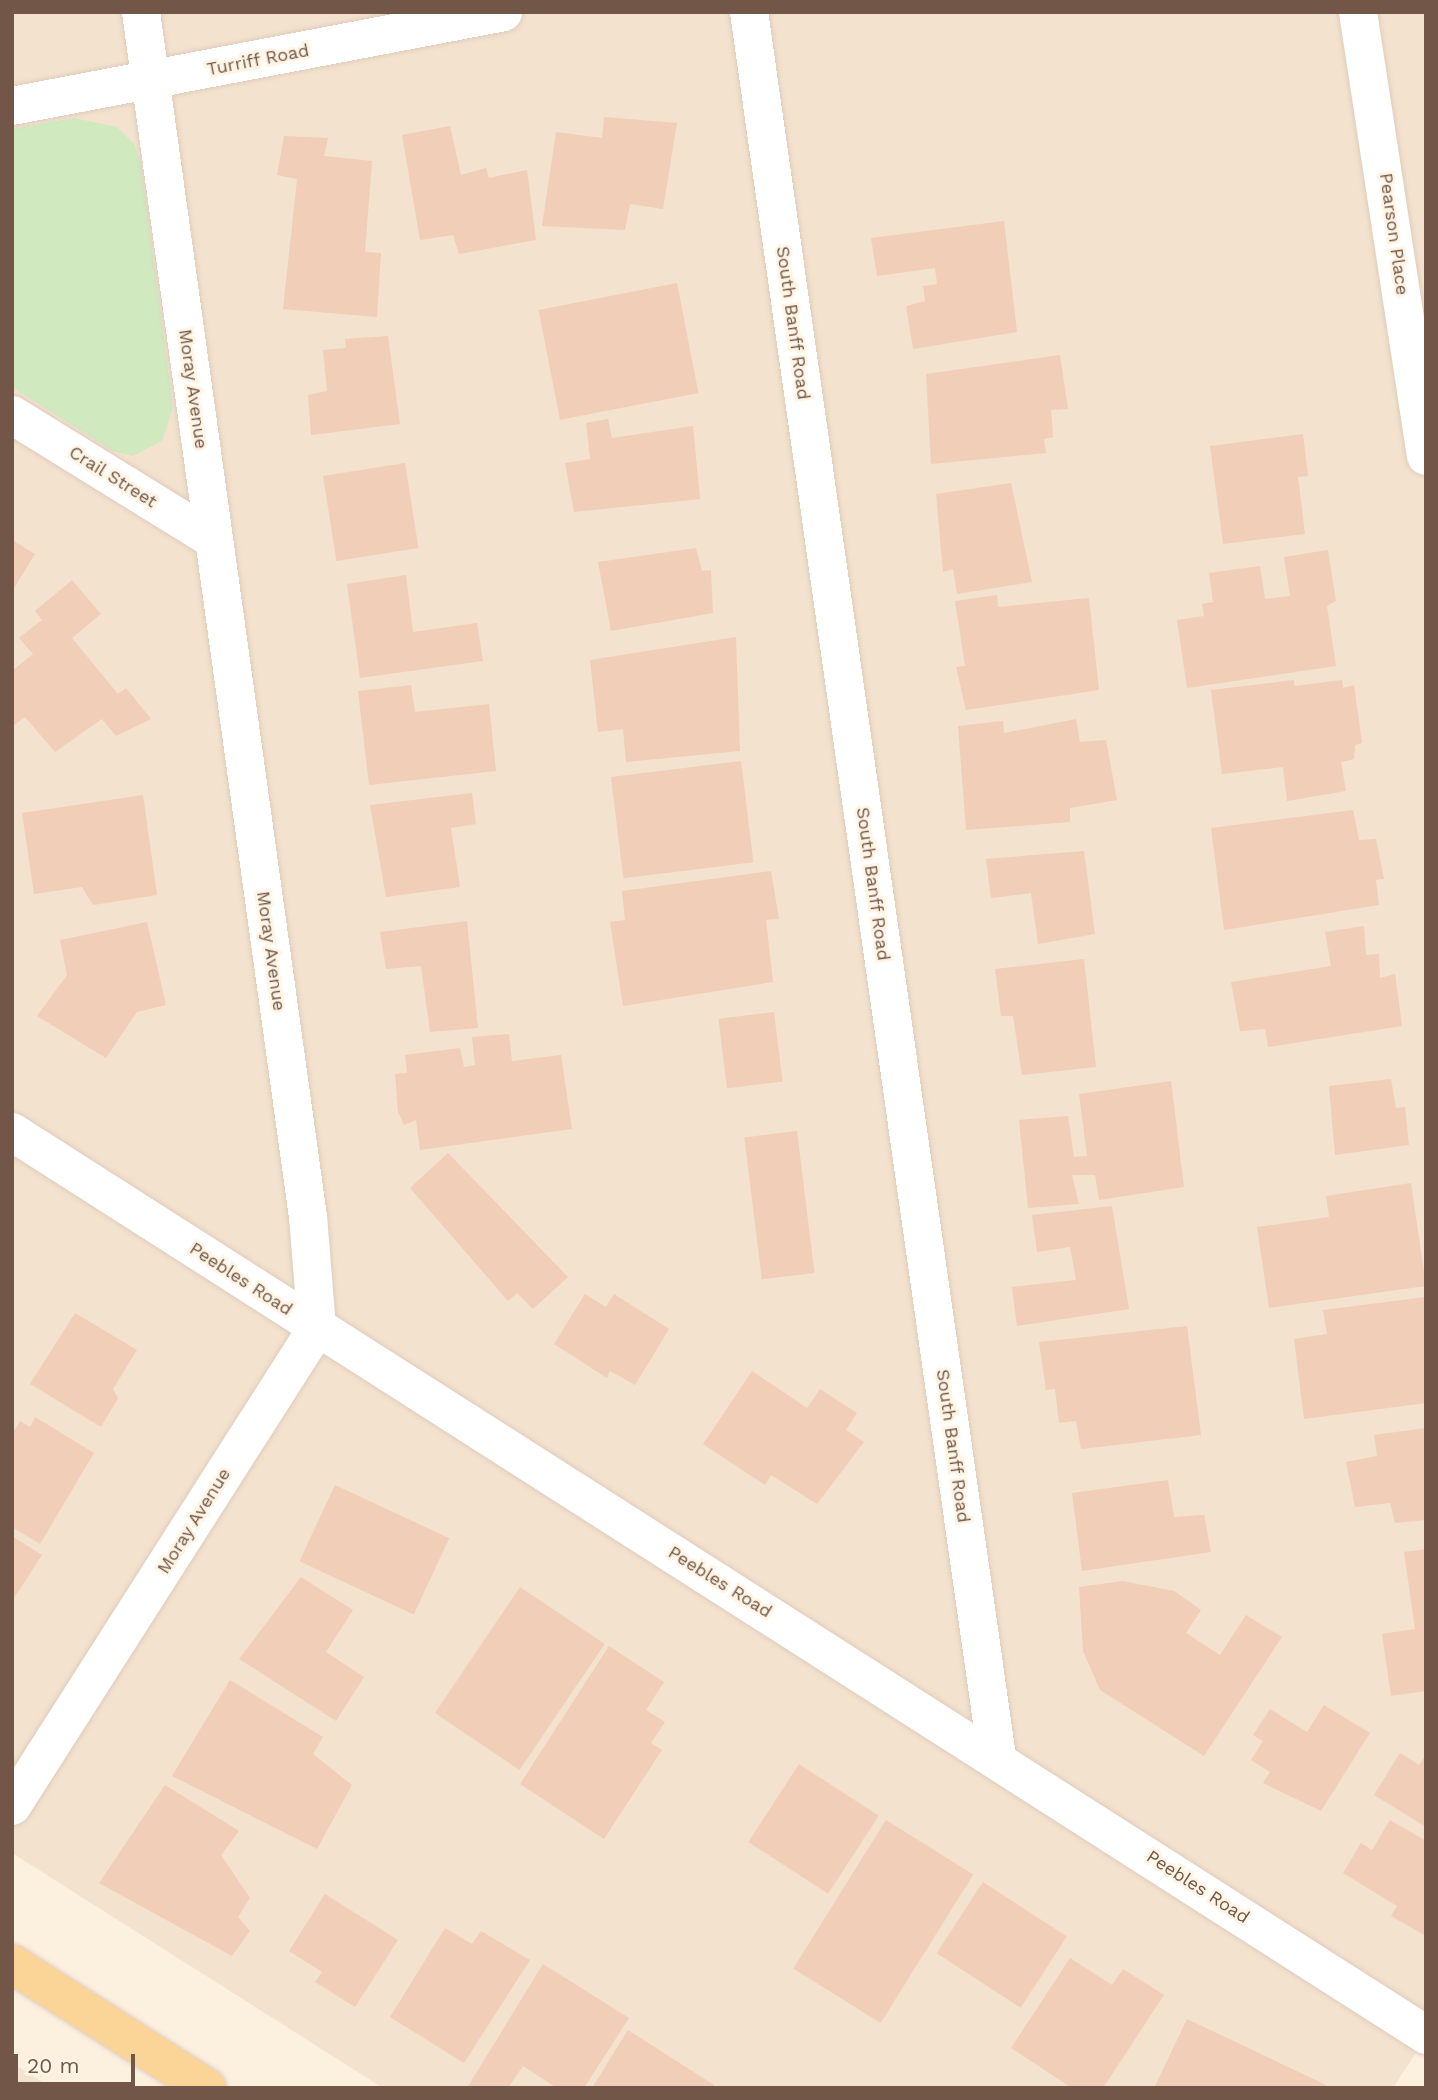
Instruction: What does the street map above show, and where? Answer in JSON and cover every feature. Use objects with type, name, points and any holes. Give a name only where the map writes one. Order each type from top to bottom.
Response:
[{"type":"main road","points":[[12,1964],[207,2088]]},
{"type":"street","name":"Moray Avenue","points":[[12,1807],[317,1328],[308,1217],[141,12]]},
{"type":"street","name":"Turriff Road","points":[[12,106],[151,82],[503,12]]},
{"type":"street","name":"South Banff Road","points":[[749,12],[997,1757]]},
{"type":"street","name":"Pearson Place","points":[[1358,12],[1426,456]]},
{"type":"street","name":"Crail Street","points":[[12,415],[213,540]]},
{"type":"street","name":"Peebles Road","points":[[12,1132],[997,1757],[1426,2035]]},
{"type":"shaded area","points":[[12,12],[1426,12],[1426,2037],[1393,2088],[383,2088],[12,1853]]},
{"type":"shaded area","points":[[12,2063],[52,2088],[12,2088]]},
{"type":"green space","points":[[74,118],[117,127],[134,144],[141,164],[173,407],[162,441],[133,456],[113,451],[12,387],[12,129]]},
{"type":"building","points":[[604,117],[677,123],[663,209],[630,204],[625,230],[542,226],[556,132],[602,138]]},
{"type":"building","points":[[450,126],[461,175],[486,168],[489,178],[527,170],[536,240],[459,254],[453,235],[420,240],[402,135]]},
{"type":"building","points":[[284,136],[328,138],[324,156],[372,161],[365,252],[381,253],[377,317],[283,309],[297,179],[277,175]]},
{"type":"building","points":[[1004,221],[1017,332],[913,349],[906,306],[925,301],[923,286],[937,284],[935,268],[877,276],[871,238]]},
{"type":"building","points":[[677,283],[698,393],[560,420],[539,310]]},
{"type":"building","points":[[388,336],[400,424],[311,435],[308,395],[327,391],[323,350],[346,348],[345,339]]},
{"type":"building","points":[[1060,355],[1068,409],[1051,410],[1053,437],[1044,439],[1046,453],[931,464],[926,374]]},
{"type":"building","points":[[608,419],[612,438],[693,426],[700,499],[574,512],[565,463],[590,459],[586,423]]},
{"type":"building","points":[[1303,434],[1308,476],[1298,477],[1305,534],[1223,544],[1210,446]]},
{"type":"building","points":[[405,463],[418,548],[336,561],[323,476]]},
{"type":"building","points":[[1011,483],[1032,582],[957,594],[953,569],[943,572],[936,494]]},
{"type":"building","points":[[12,540],[35,554],[12,591]]},
{"type":"building","points":[[696,548],[702,571],[711,570],[713,613],[611,631],[598,562]]},
{"type":"building","points":[[1328,550],[1336,601],[1327,606],[1336,666],[1187,688],[1177,620],[1204,616],[1202,604],[1213,602],[1209,573],[1260,566],[1265,599],[1290,596],[1284,557]]},
{"type":"building","points":[[406,575],[413,632],[477,623],[483,661],[360,678],[347,584]]},
{"type":"building","points":[[72,580],[101,614],[72,638],[118,694],[126,688],[151,719],[116,736],[102,719],[55,752],[25,717],[12,727],[12,671],[33,654],[19,638],[42,620],[35,611]]},
{"type":"building","points":[[997,595],[998,607],[1089,598],[1099,690],[966,710],[956,667],[965,666],[955,601]]},
{"type":"building","points":[[736,637],[740,751],[626,762],[623,729],[598,732],[590,660]]},
{"type":"building","points":[[1294,680],[1294,686],[1342,680],[1343,688],[1354,685],[1362,743],[1355,745],[1354,759],[1341,762],[1346,791],[1287,801],[1283,767],[1222,774],[1211,690]]},
{"type":"building","points":[[411,685],[415,712],[489,704],[496,771],[369,785],[358,691]]},
{"type":"building","points":[[1076,719],[1080,742],[1106,740],[1117,800],[1070,808],[1070,822],[966,830],[958,726],[1003,721],[1004,733]]},
{"type":"building","points":[[741,761],[753,862],[623,878],[611,777]]},
{"type":"building","points":[[472,793],[476,824],[451,828],[460,887],[386,897],[370,805]]},
{"type":"building","points":[[143,795],[157,895],[93,905],[82,887],[34,894],[22,813]]},
{"type":"building","points":[[1353,810],[1359,840],[1376,839],[1384,879],[1376,880],[1379,905],[1224,930],[1211,828]]},
{"type":"building","points":[[1084,851],[1095,934],[1038,944],[1031,893],[991,898],[986,859]]},
{"type":"building","points":[[771,871],[779,919],[766,920],[773,982],[623,1006],[610,922],[625,920],[622,891]]},
{"type":"building","points":[[467,921],[478,1028],[430,1032],[421,966],[386,969],[380,932]]},
{"type":"building","points":[[147,922],[166,1005],[137,1012],[106,1058],[37,1016],[67,975],[60,940]]},
{"type":"building","points":[[1364,926],[1366,955],[1379,954],[1380,978],[1395,974],[1402,1026],[1268,1047],[1265,1029],[1240,1031],[1231,982],[1331,966],[1325,932]]},
{"type":"building","points":[[1084,959],[1096,1067],[1022,1075],[1013,1016],[1001,1016],[995,969]]},
{"type":"building","points":[[774,1012],[783,1081],[727,1088],[718,1019]]},
{"type":"building","points":[[509,1034],[512,1061],[561,1055],[572,1129],[420,1150],[416,1120],[404,1125],[398,1112],[395,1074],[407,1073],[405,1055],[460,1048],[464,1067],[475,1065],[472,1037]]},
{"type":"building","points":[[1391,1079],[1396,1108],[1405,1107],[1409,1145],[1335,1155],[1329,1086]]},
{"type":"building","points":[[1171,1081],[1184,1187],[1099,1200],[1095,1175],[1072,1175],[1079,1204],[1028,1208],[1019,1120],[1068,1116],[1074,1157],[1087,1156],[1079,1094]]},
{"type":"building","points":[[797,1131],[814,1273],[762,1279],[744,1137]]},
{"type":"building","points":[[448,1153],[568,1277],[533,1309],[517,1293],[508,1301],[410,1188]]},
{"type":"building","points":[[1411,1183],[1426,1286],[1269,1308],[1257,1227],[1329,1217],[1326,1196]]},
{"type":"building","points":[[1112,1206],[1129,1309],[1017,1326],[1012,1287],[1076,1280],[1070,1247],[1037,1252],[1032,1215]]},
{"type":"building","points":[[585,1294],[606,1307],[614,1294],[669,1329],[635,1385],[610,1371],[607,1378],[554,1344]]},
{"type":"building","points":[[1426,1297],[1426,1403],[1304,1419],[1294,1339],[1327,1334],[1323,1310]]},
{"type":"building","points":[[75,1313],[137,1350],[113,1389],[118,1398],[101,1427],[30,1384]]},
{"type":"building","points":[[1187,1326],[1201,1435],[1081,1449],[1076,1421],[1059,1423],[1055,1389],[1046,1390],[1039,1342]]},
{"type":"building","points":[[752,1371],[807,1408],[820,1389],[857,1413],[846,1430],[864,1442],[817,1504],[771,1475],[765,1485],[703,1444]]},
{"type":"building","points":[[35,1417],[94,1453],[40,1544],[12,1527],[12,1435],[20,1421],[30,1427]]},
{"type":"building","points":[[1426,1428],[1426,1520],[1395,1523],[1390,1503],[1355,1507],[1346,1462],[1377,1456],[1374,1435]]},
{"type":"building","points":[[1168,1480],[1174,1517],[1204,1515],[1211,1552],[1082,1571],[1072,1493]]},
{"type":"building","points":[[335,1485],[449,1538],[414,1614],[300,1561]]},
{"type":"building","points":[[12,1536],[42,1555],[12,1601]]},
{"type":"building","points":[[1426,1549],[1426,1691],[1391,1696],[1382,1634],[1415,1629],[1404,1552]]},
{"type":"building","points":[[301,1577],[353,1610],[326,1652],[364,1677],[336,1721],[239,1659]]},
{"type":"building","points":[[1123,1581],[1174,1591],[1201,1610],[1186,1633],[1220,1655],[1246,1615],[1282,1637],[1204,1756],[1100,1690],[1083,1651],[1079,1587]]},
{"type":"building","points":[[520,1587],[605,1644],[520,1770],[435,1713]]},
{"type":"building","points":[[609,1646],[664,1682],[646,1710],[665,1722],[651,1743],[662,1750],[604,1839],[520,1784]]},
{"type":"building","points":[[230,1680],[323,1737],[313,1754],[352,1785],[317,1849],[172,1776]]},
{"type":"building","points":[[1324,1705],[1370,1733],[1321,1811],[1263,1783],[1270,1772],[1251,1760],[1263,1741],[1253,1735],[1270,1709],[1307,1732]]},
{"type":"building","points":[[1400,1753],[1419,1765],[1426,1755],[1426,1827],[1374,1795]]},
{"type":"building","points":[[799,1764],[879,1816],[828,1894],[748,1842]]},
{"type":"building","points":[[165,1785],[239,1831],[221,1855],[250,1898],[238,1917],[250,1931],[232,1956],[99,1883]]},
{"type":"building","points":[[886,1820],[973,1875],[881,2023],[793,1968]]},
{"type":"building","points":[[1390,1820],[1426,1841],[1426,1936],[1391,1916],[1397,1906],[1343,1873],[1361,1843],[1372,1850]]},
{"type":"building","points":[[983,1882],[1067,1936],[1021,2008],[937,1953]]},
{"type":"building","points":[[325,1894],[398,1940],[355,2007],[315,1982],[322,1972],[289,1951]]},
{"type":"building","points":[[445,1928],[472,1944],[481,1931],[530,1960],[464,2063],[390,2017]]},
{"type":"building","points":[[1070,1958],[1112,1985],[1123,1969],[1164,1995],[1103,2088],[1072,2088],[1011,2048]]},
{"type":"building","points":[[543,1964],[629,2018],[584,2088],[557,2088],[523,2066],[508,2088],[467,2088]]},
{"type":"building","points":[[1187,2019],[1326,2085],[1325,2088],[1154,2088]]},
{"type":"building","points":[[628,2030],[714,2085],[712,2088],[592,2088]]}]
